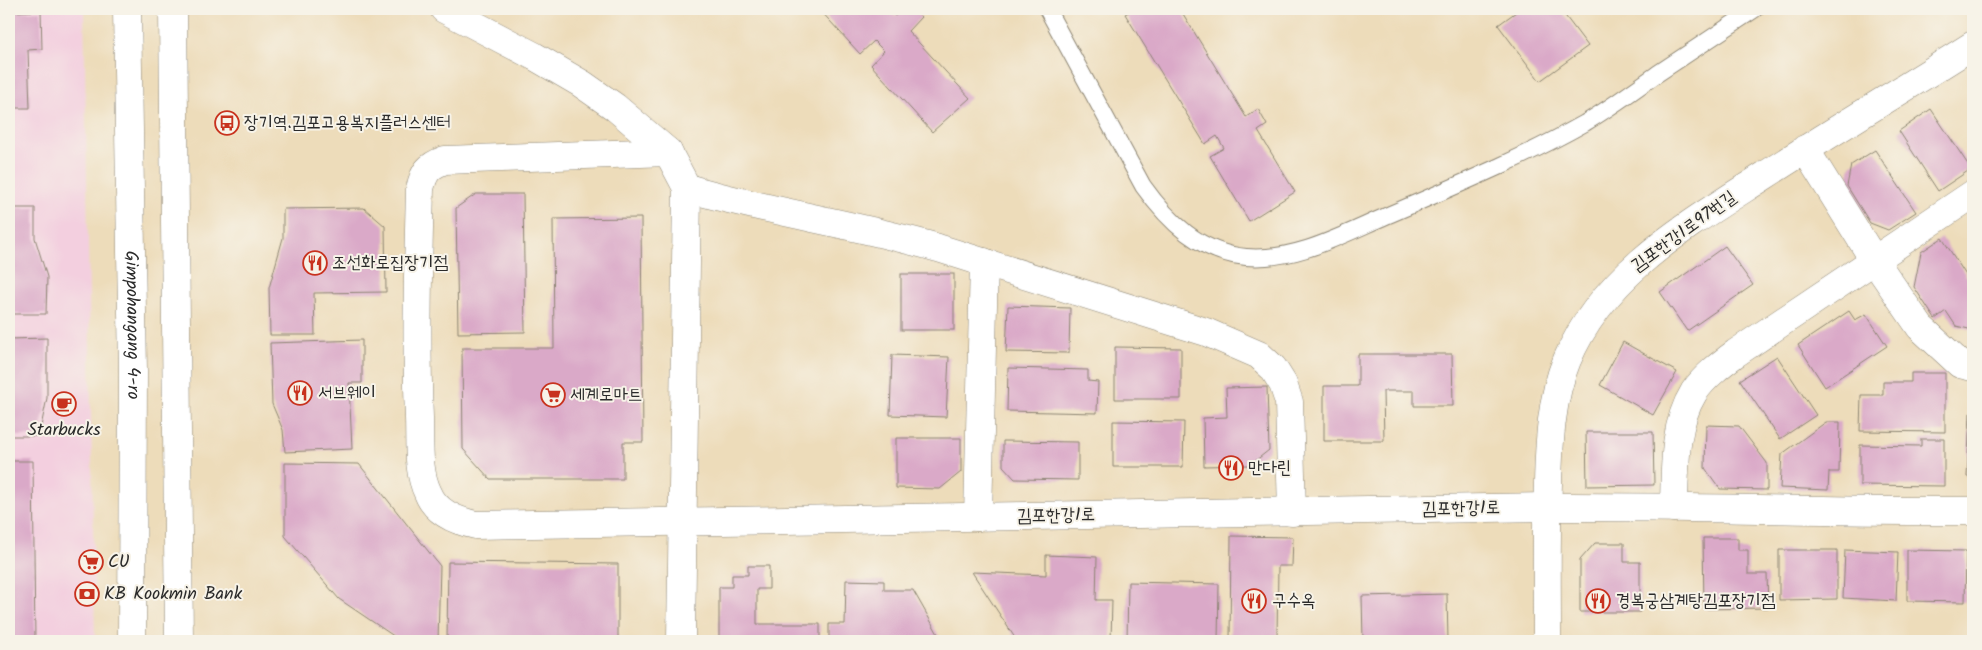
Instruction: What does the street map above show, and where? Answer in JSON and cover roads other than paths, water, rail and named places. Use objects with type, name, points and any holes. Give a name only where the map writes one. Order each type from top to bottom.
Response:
[{"type":"street","name":"Gimpohangang 4-ro","points":[[126,9],[133,372],[132,641]]},
{"type":"street","points":[[174,9],[178,641]]},
{"type":"street","points":[[444,9],[534,56],[582,84],[616,107],[668,152],[687,188],[681,641]]},
{"type":"street","name":"김포한강1로97번길","points":[[1547,641],[1547,508],[1549,450],[1555,402],[1566,361],[1590,317],[1613,287],[1643,258],[1701,217],[1805,149],[1973,45]]},
{"type":"street","points":[[1805,149],[1874,260],[1920,327],[1960,364],[1973,367]]},
{"type":"street","name":"김포한강1로","points":[[668,152],[460,158],[445,160],[432,165],[424,174],[420,189],[416,359],[423,479],[428,494],[437,508],[450,517],[476,525],[682,524],[978,517],[1547,508]]},
{"type":"street","points":[[687,188],[734,202],[898,236],[1206,332],[1259,355],[1272,368],[1283,384],[1289,402],[1292,512]]},
{"type":"street","points":[[1674,508],[1675,456],[1682,421],[1694,392],[1712,371],[1736,352],[1973,194]]},
{"type":"street","points":[[978,517],[984,262]]},
{"type":"street","points":[[1547,508],[1674,508],[1868,512],[1973,511]]},
{"type":"lane","points":[[1047,9],[1143,186],[1162,212],[1183,231],[1208,247],[1252,257],[1290,253],[1311,247],[1434,195],[1558,137],[1606,110],[1755,9]]},
{"type":"place","name":"장기역.김포고용복지플러스센터","points":[[227,123]]},
{"type":"place","name":"조선화로집장기점","points":[[315,263]]},
{"type":"place","name":"서브웨이","points":[[300,393]]},
{"type":"place","name":"세계로마트","points":[[553,395]]},
{"type":"place","name":"Starbucks","points":[[64,404]]},
{"type":"place","name":"만다린","points":[[1231,468]]},
{"type":"place","name":"CU","points":[[91,562]]},
{"type":"place","name":"KB Kookmin Bank","points":[[87,594]]},
{"type":"place","name":"구수옥","points":[[1254,601]]},
{"type":"place","name":"경복궁삼계탕김포장기점","points":[[1598,601]]}]
